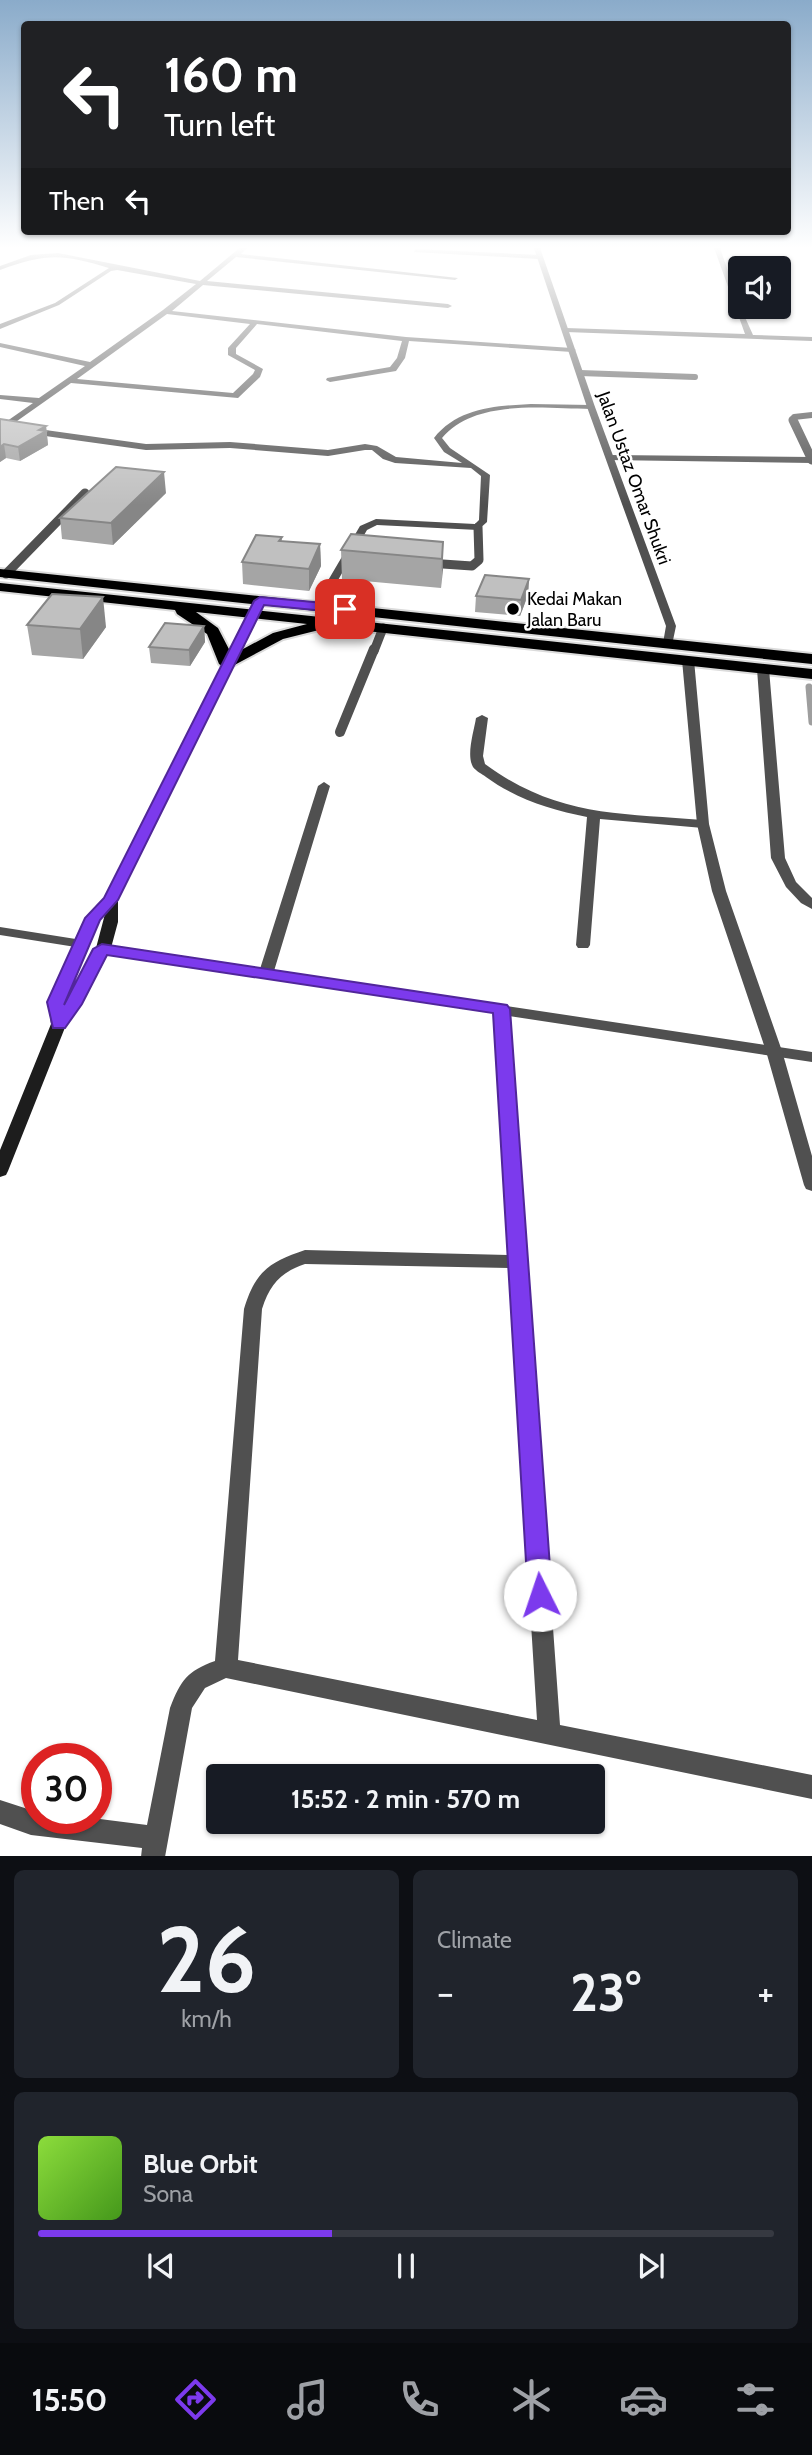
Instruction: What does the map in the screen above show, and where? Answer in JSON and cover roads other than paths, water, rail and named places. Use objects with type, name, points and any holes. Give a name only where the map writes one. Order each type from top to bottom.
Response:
[{"type":"highway","points":[[2,578],[172,606],[318,606],[812,659]]},
{"type":"highway","points":[[2,578],[257,608],[383,628],[812,674]]},
{"type":"highway","points":[[172,606],[201,620],[216,632],[227,664],[278,636],[313,628],[350,624]]},
{"type":"main road","points":[[59,1024],[55,1002],[93,918],[111,900],[257,608]]},
{"type":"main road","points":[[0,1171],[59,1024],[74,1004],[102,949],[111,922],[111,900]]},
{"type":"street","points":[[2,429],[139,332]]},
{"type":"street","points":[[71,381],[235,396],[260,369],[232,355],[233,348],[247,332]]},
{"type":"street","points":[[336,332],[572,350]]},
{"type":"street","name":"Jalan Ustaz Omar Shukri","points":[[566,332],[591,407],[671,626],[668,643]]},
{"type":"street","points":[[608,332],[812,339]]},
{"type":"street","points":[[748,332],[750,337]]},
{"type":"street","points":[[330,380],[393,369],[401,358],[406,339]]},
{"type":"street","points":[[0,345],[92,365]]},
{"type":"street","points":[[0,397],[42,401]]},
{"type":"street","points":[[318,606],[363,528],[376,522],[478,527],[484,520],[486,475],[440,444],[440,433],[469,415],[516,407],[591,407]]},
{"type":"street","points":[[2,429],[146,447],[230,445],[328,453],[365,447],[374,448],[395,460],[473,466]]},
{"type":"street","points":[[611,458],[812,460]]},
{"type":"street","points":[[688,660],[703,824],[719,891],[774,1051],[812,1185]]},
{"type":"street","points":[[763,668],[778,858],[790,886],[812,905]]},
{"type":"street","points":[[482,718],[477,756],[479,766],[535,802],[594,814],[703,824]]},
{"type":"street","points":[[266,974],[324,786]]},
{"type":"street","points":[[583,945],[594,814]]},
{"type":"street","points":[[0,932],[82,944]]},
{"type":"street","points":[[102,949],[812,1057]]},
{"type":"street","points":[[501,1009],[549,1733]]},
{"type":"street","points":[[226,1668],[253,1310],[258,1288],[267,1275],[283,1264],[305,1257],[518,1262]]},
{"type":"street","points":[[0,1812],[31,1823],[155,1847],[181,1708],[188,1687],[205,1674],[226,1668],[812,1787]]},
{"type":"lane","points":[[580,373],[695,377]]},
{"type":"lane","points":[[812,415],[794,417],[793,421],[812,460]]},
{"type":"lane","points":[[2,578],[85,493]]},
{"type":"lane","points":[[424,562],[472,566],[479,560],[478,527]]},
{"type":"lane","points":[[347,555],[360,556]]},
{"type":"lane","points":[[340,732],[383,628]]},
{"type":"waterway","points":[[809,687],[812,722]]},
{"type":"place","name":"Kedai Makan Jalan Baru","points":[[513,609]]}]
